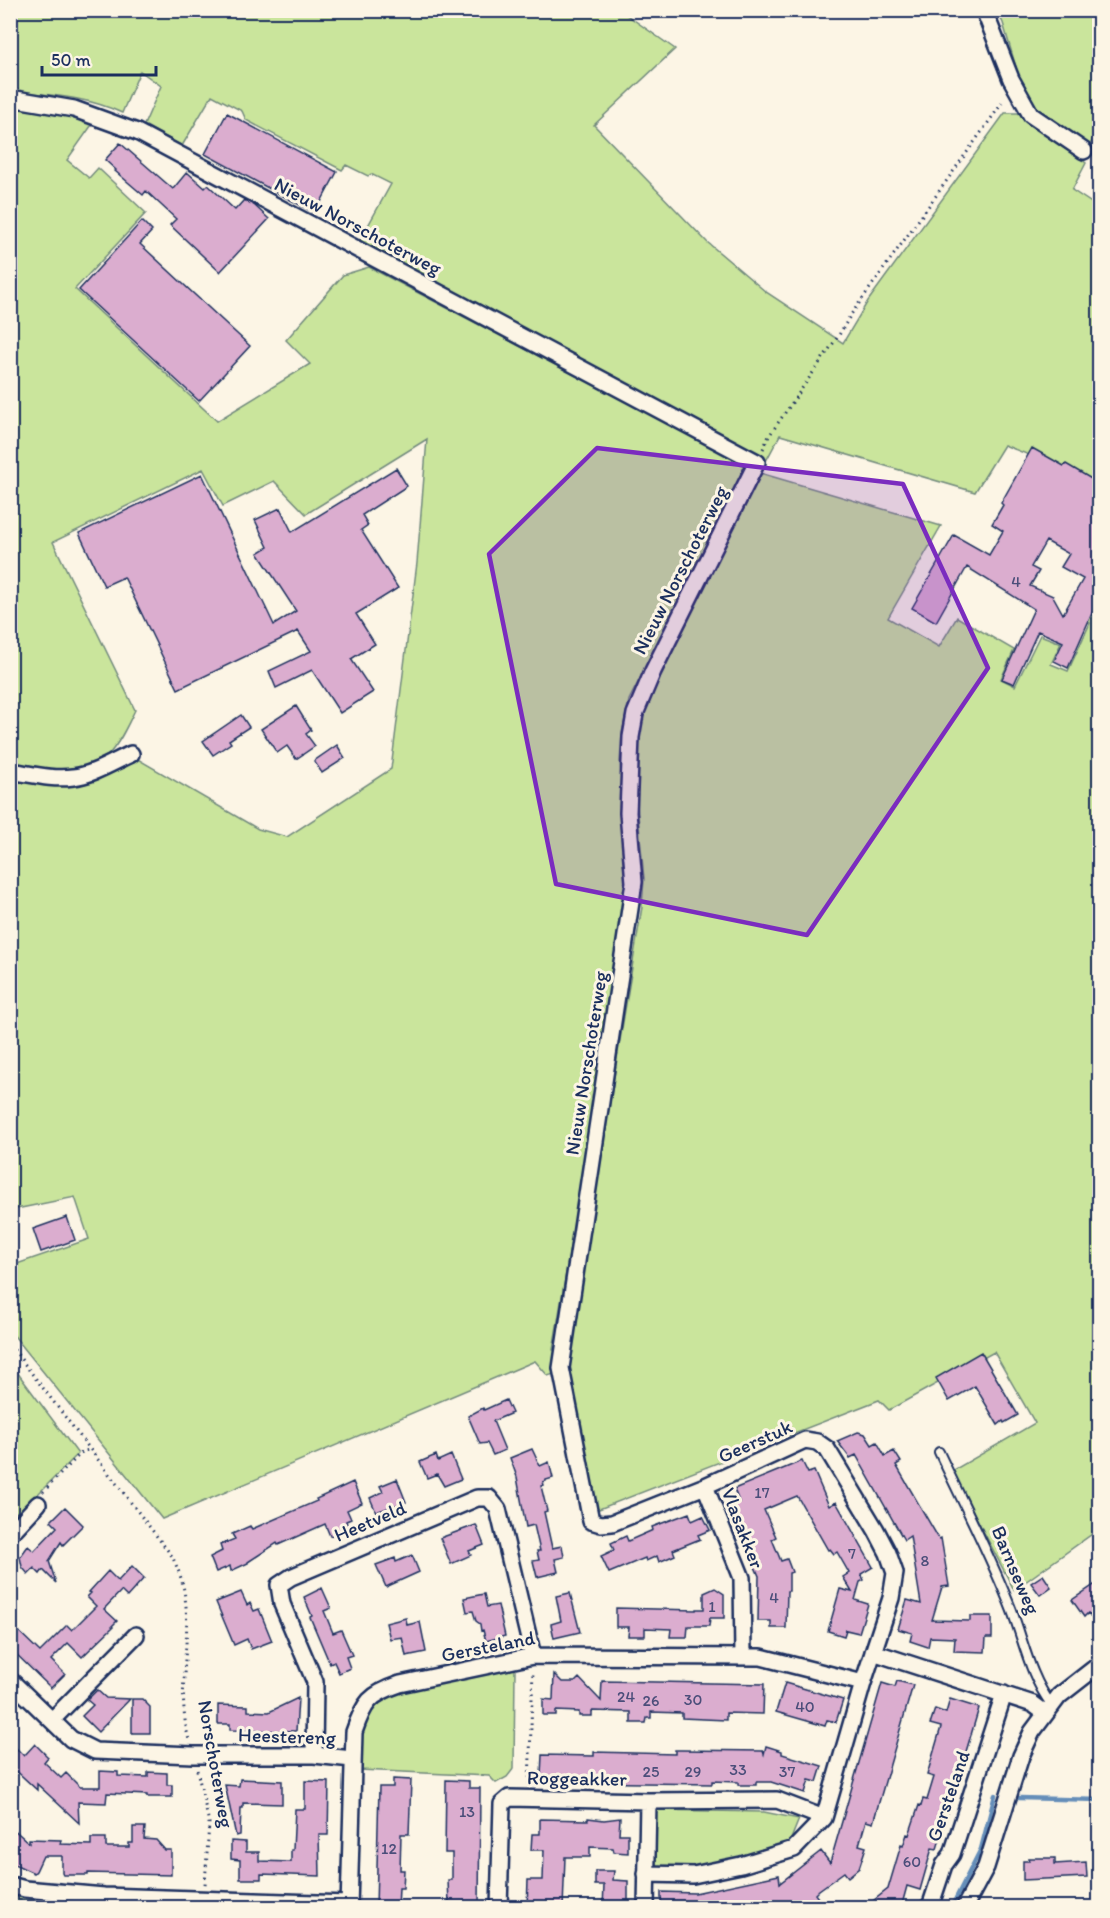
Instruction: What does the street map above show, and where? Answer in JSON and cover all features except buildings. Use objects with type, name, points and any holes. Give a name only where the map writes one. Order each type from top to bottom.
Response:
[{"type":"street","points":[[984,10],[1015,86],[1031,115],[1084,152]]},
{"type":"street","name":"Nieuw Norschoterweg","points":[[10,98],[74,109],[137,132],[757,462],[653,671],[635,714],[631,737],[628,813],[634,882],[561,1368],[591,1521]]},
{"type":"street","points":[[10,771],[55,778],[74,777],[97,770],[131,754]]},
{"type":"street","name":"Geerstuk","points":[[591,1521],[601,1524],[612,1523],[705,1486],[805,1440],[817,1442],[827,1449],[876,1530],[888,1553],[895,1574],[891,1598],[873,1652]]},
{"type":"street","name":"Vlasakker","points":[[705,1486],[742,1578],[743,1656]]},
{"type":"street","name":"Heetveld","points":[[314,1755],[315,1682],[282,1604],[279,1586],[291,1577],[477,1498],[489,1498],[498,1509],[533,1656]]},
{"type":"street","points":[[10,1534],[38,1504]]},
{"type":"street","points":[[52,1720],[136,1635]]},
{"type":"street","points":[[646,1874],[693,1875],[741,1865],[794,1849],[824,1818],[873,1652],[1048,1709]]},
{"type":"street","name":"Gersteland","points":[[349,1906],[354,1732],[360,1713],[381,1691],[400,1684],[533,1656],[761,1657],[863,1683]]},
{"type":"street","points":[[964,1908],[986,1867],[1021,1756],[1032,1732],[1048,1709],[1078,1679],[1100,1664]]},
{"type":"street","name":"Heestereng","points":[[10,1680],[71,1739],[95,1751],[193,1755],[314,1755],[352,1759]]},
{"type":"street","name":"Gersteland","points":[[927,1908],[944,1865],[952,1854],[1004,1694]]},
{"type":"street","name":"Roggeakker","points":[[499,1908],[502,1804],[509,1798],[648,1801],[777,1800],[824,1818]]},
{"type":"street","name":"Roggeakker","points":[[646,1908],[648,1801]]},
{"type":"street","points":[[10,1885],[103,1902],[204,1900],[349,1906]]},
{"type":"lane","name":"Barnseweg","points":[[939,1452],[996,1572],[1048,1709]]},
{"type":"path","points":[[757,462],[769,436],[850,316],[987,121],[1015,86]]},
{"type":"path","name":"Norschoterweg","points":[[10,1345],[168,1550],[179,1572],[186,1604],[182,1694],[184,1724],[209,1824],[204,1900]]},
{"type":"path","points":[[38,1504],[40,1495],[83,1451],[90,1450]]},
{"type":"path","points":[[529,1797],[533,1656]]},
{"type":"highlighted area","points":[[597,448],[903,484],[988,668],[807,935],[556,884],[489,554]]},
{"type":"green space","points":[[11,11],[621,11],[675,49],[594,125],[707,242],[766,292],[843,343],[868,301],[1005,113],[1018,113],[1086,163],[1072,190],[1099,208],[1097,212],[1100,214],[1099,507],[1044,461],[1004,445],[975,492],[780,435],[766,461],[359,242],[391,184],[346,165],[342,170],[246,120],[242,111],[212,95],[182,146],[144,125],[161,86],[140,71],[122,113],[81,100],[11,91]]},
{"type":"green space","points":[[997,11],[1099,11],[1099,132],[1097,131],[1088,149],[1038,115],[1026,101],[1003,23]]},
{"type":"green space","points":[[11,105],[96,119],[67,160],[89,178],[98,168],[146,213],[75,289],[217,421],[310,364],[286,340],[343,275],[369,267],[748,466],[629,700],[622,733],[620,762],[631,885],[553,1350],[559,1351],[557,1373],[548,1376],[535,1361],[162,1519],[11,1332],[11,1266],[89,1239],[75,1197],[11,1210],[11,780],[70,786],[136,758],[258,829],[287,837],[391,769],[417,563],[427,439],[306,514],[274,481],[223,506],[203,469],[53,542],[135,710],[116,745],[108,755],[100,760],[64,772],[11,764]]},
{"type":"green space","points":[[760,473],[941,526],[888,618],[939,647],[957,617],[1014,650],[1001,679],[1015,686],[1040,635],[1061,643],[1051,664],[1068,671],[1090,623],[1073,615],[1099,564],[1099,1529],[1014,1590],[952,1471],[1035,1423],[994,1352],[889,1410],[879,1400],[594,1511],[565,1374],[642,907],[644,879],[633,761],[642,709]]},
{"type":"green space","points":[[11,1364],[78,1454],[18,1514],[11,1507]]},
{"type":"green space","points":[[515,1668],[514,1768],[507,1777],[496,1783],[489,1776],[360,1770],[364,1727],[371,1711],[386,1698],[420,1687]]},
{"type":"green space","points":[[656,1810],[764,1812],[799,1819],[791,1839],[770,1852],[696,1867],[654,1868]]},
{"type":"green space","points":[[11,1890],[93,1902],[92,1907],[11,1908]]},
{"type":"waterway","points":[[951,1908],[981,1849],[995,1795]]},
{"type":"waterway","points":[[1019,1798],[1100,1800]]}]
